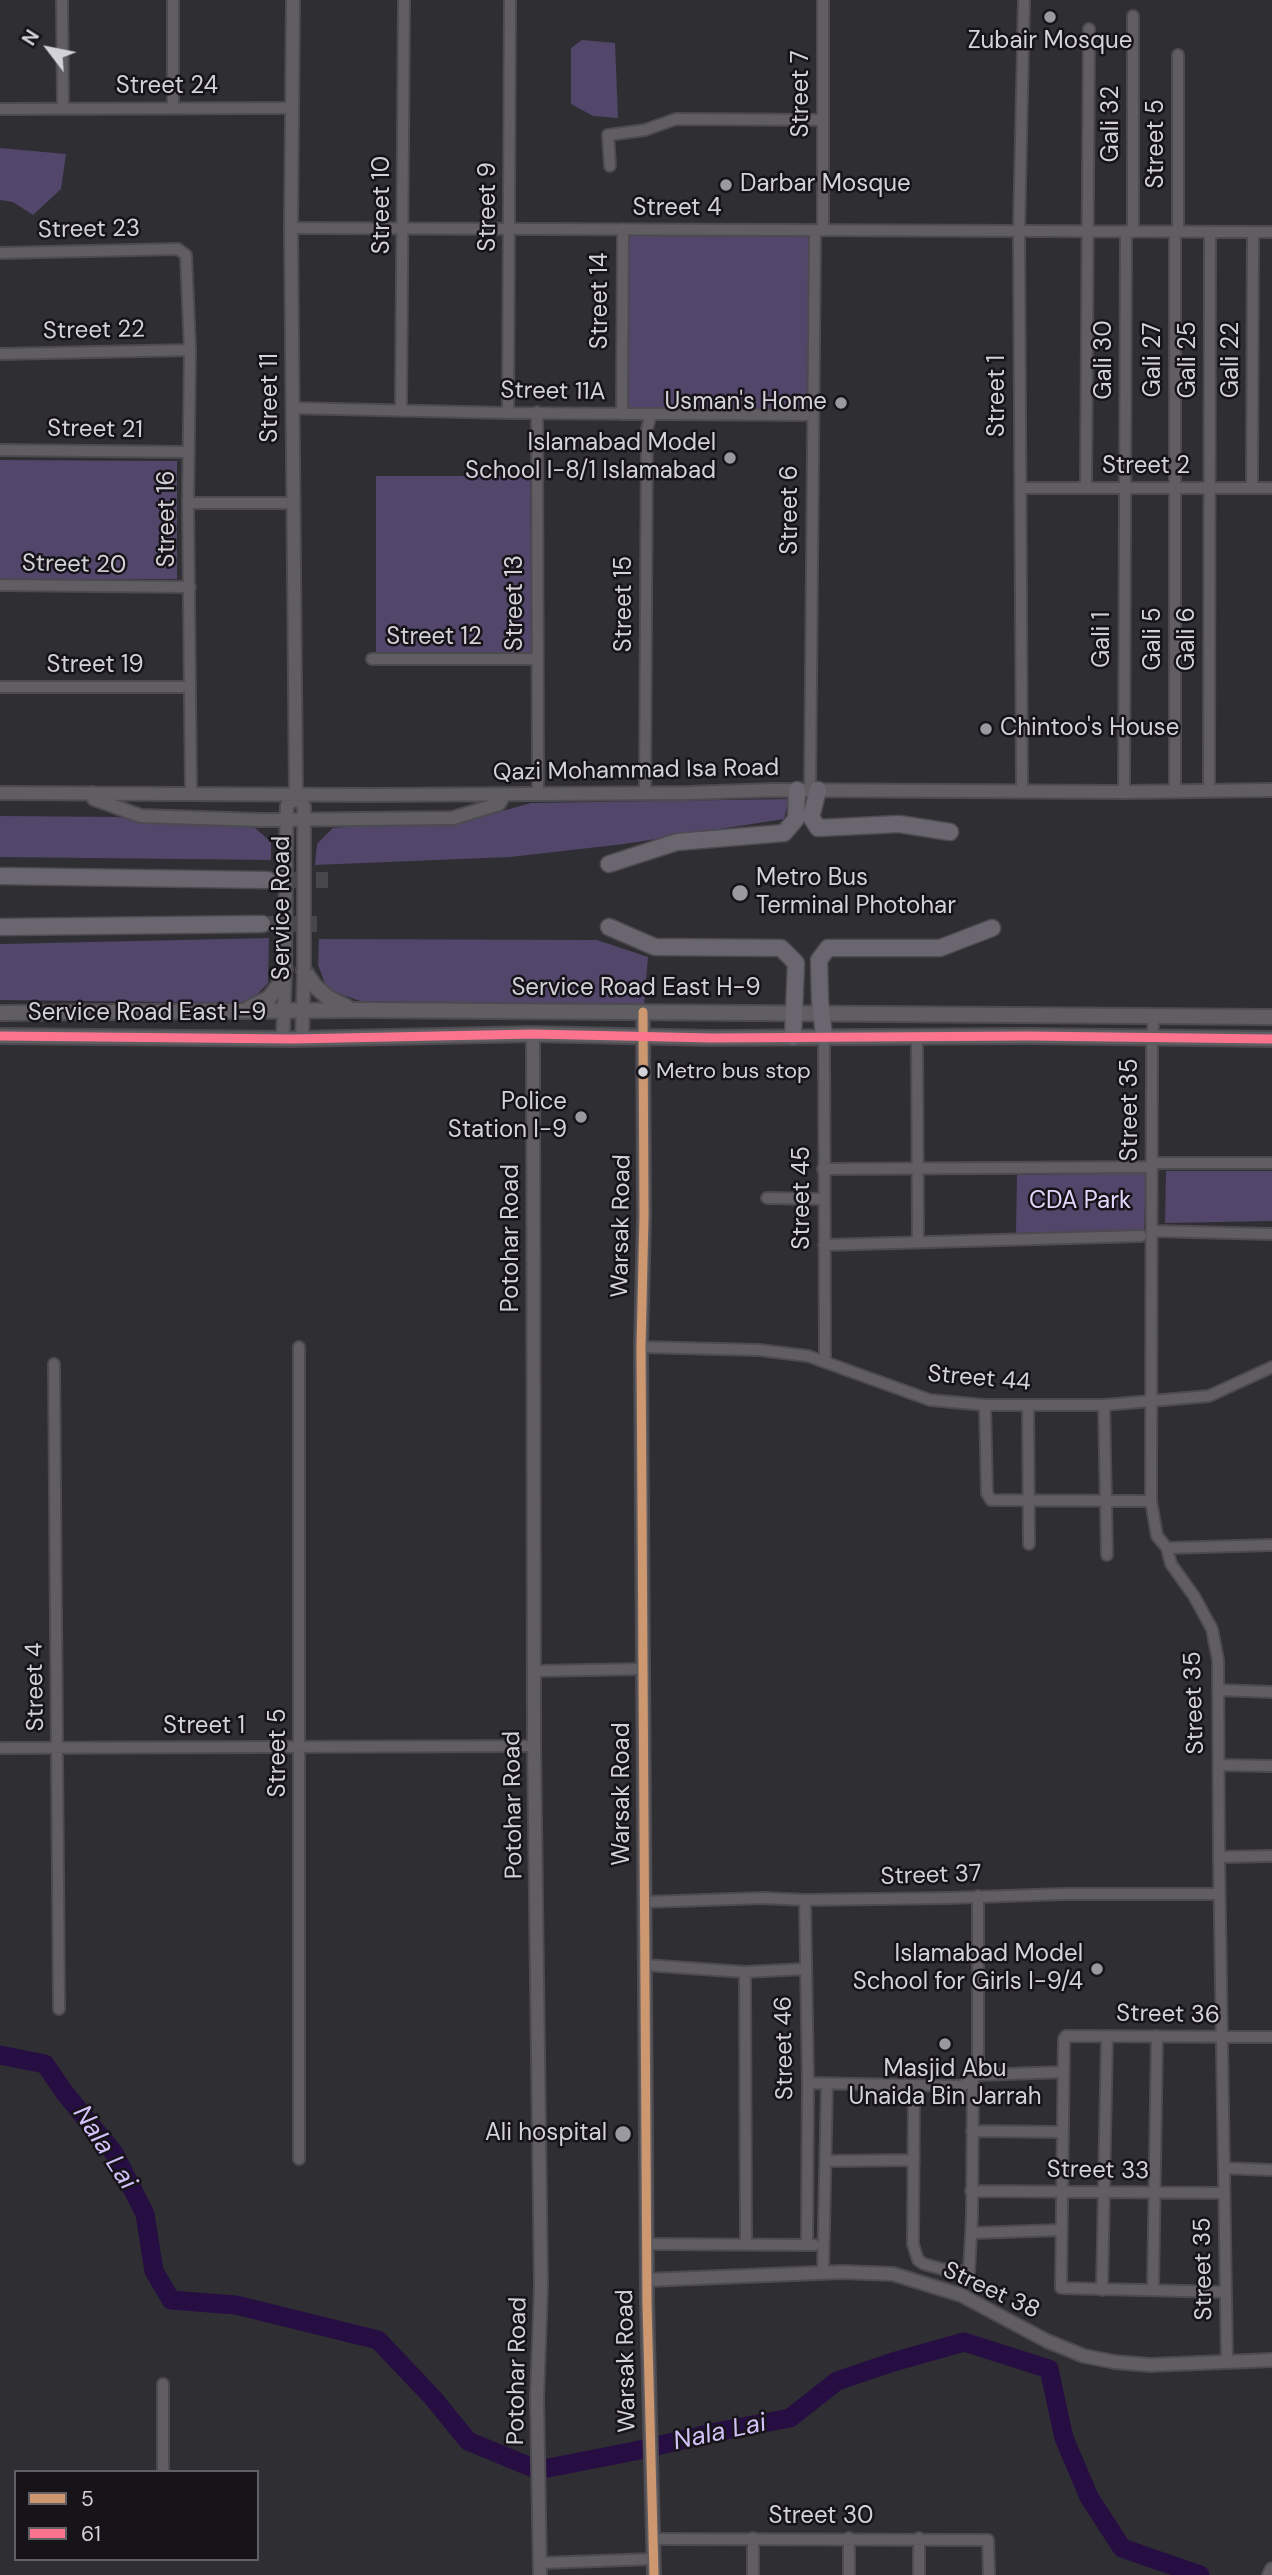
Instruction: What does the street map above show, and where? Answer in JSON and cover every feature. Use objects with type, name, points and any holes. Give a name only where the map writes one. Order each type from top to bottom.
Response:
[{"type":"main road","points":[[809,790],[811,817],[818,828],[899,824],[950,832]]},
{"type":"main road","points":[[609,864],[677,842],[784,833],[796,819],[809,790]]},
{"type":"main road","points":[[0,876],[268,880]]},
{"type":"main road","points":[[0,933],[8,927],[262,924]]},
{"type":"main road","points":[[609,927],[655,947],[781,948],[796,963],[793,1037]]},
{"type":"main road","points":[[824,1036],[819,960],[828,948],[940,948],[992,928]]},
{"type":"main road","points":[[238,1011],[254,1007],[269,998],[279,985],[285,969]]},
{"type":"main road","points":[[304,970],[327,998],[360,1010]]},
{"type":"main road","name":"Service Road East H-9","points":[[0,1013],[360,1010],[1029,1013],[1272,1017]]},
{"type":"main road","points":[[1029,1013],[1030,1036]]},
{"type":"main road","name":"Service Road East H-9","points":[[293,1038],[533,1034],[643,1037],[1030,1036],[1272,1039]]},
{"type":"main road","name":"Service Road East I-9","points":[[0,1036],[293,1038]]},
{"type":"street","points":[[62,0],[63,108]]},
{"type":"street","points":[[173,0],[173,108]]},
{"type":"street","name":"Street 11","points":[[293,0],[292,503],[296,797]]},
{"type":"street","name":"Street 10","points":[[401,411],[404,0]]},
{"type":"street","name":"Street 9","points":[[508,413],[510,0]]},
{"type":"street","name":"Street 7","points":[[819,230],[823,0]]},
{"type":"street","name":"Street 1","points":[[1022,792],[1019,232],[1024,0]]},
{"type":"street","name":"Gali 32","points":[[1130,233],[1133,16]]},
{"type":"street","points":[[1086,488],[1088,29]]},
{"type":"street","name":"Street 5","points":[[1176,233],[1178,55]]},
{"type":"street","name":"Street 24","points":[[0,109],[291,108]]},
{"type":"street","points":[[610,166],[608,135],[645,130],[676,118],[823,120]]},
{"type":"street","name":"Street 4","points":[[291,228],[1272,232]]},
{"type":"street","name":"Street 14","points":[[622,414],[623,229]]},
{"type":"street","name":"Street 6","points":[[809,790],[813,415],[819,230]]},
{"type":"street","name":"Gali 30","points":[[1125,488],[1130,233]]},
{"type":"street","name":"Gali 27","points":[[1175,488],[1176,233]]},
{"type":"street","name":"Gali 25","points":[[1209,488],[1210,233]]},
{"type":"street","name":"Gali 22","points":[[1252,488],[1253,233]]},
{"type":"street","name":"Street 23","points":[[0,253],[178,249]]},
{"type":"street","name":"Street 16","points":[[178,249],[186,255],[190,350],[188,503],[191,794]]},
{"type":"street","name":"Street 22","points":[[0,354],[190,350]]},
{"type":"street","name":"Street 11A","points":[[292,408],[813,415]]},
{"type":"street","name":"Street 13","points":[[537,412],[538,794]]},
{"type":"street","name":"Street 15","points":[[645,793],[645,525],[647,429],[651,414]]},
{"type":"street","name":"Street 21","points":[[0,450],[189,452]]},
{"type":"street","name":"Street 2","points":[[1020,488],[1272,488]]},
{"type":"street","name":"Gali 1","points":[[1124,792],[1125,488]]},
{"type":"street","name":"Gali 5","points":[[1175,488],[1175,790]]},
{"type":"street","name":"Gali 6","points":[[1209,488],[1209,791]]},
{"type":"street","points":[[188,503],[292,503]]},
{"type":"street","name":"Street 20","points":[[0,585],[190,587]]},
{"type":"street","name":"Street 12","points":[[372,659],[537,659]]},
{"type":"street","name":"Street 19","points":[[0,687],[190,687]]},
{"type":"street","name":"Qazi Mohammad Isa Road","points":[[0,793],[296,797],[809,790],[1272,790]]},
{"type":"street","name":"Service Road","points":[[93,793],[94,800],[141,817],[286,820],[453,818],[499,804],[505,794]]},
{"type":"street","name":"Service Road","points":[[296,797],[304,806],[304,970],[303,1010],[293,1038],[285,1010],[286,820],[287,805],[296,797]]},
{"type":"street","name":"Warsak Road","points":[[643,1012],[644,1216],[641,1347],[647,2280],[654,2575]]},
{"type":"street","name":"Street 35","points":[[1154,1017],[1152,1165],[1146,1234],[1152,1403],[1151,1501],[1157,1536],[1167,1548],[1171,1564],[1194,1596],[1212,1629],[1218,1660],[1227,2362]]},
{"type":"street","name":"Potohar Road","points":[[533,1034],[534,1746],[541,2286],[538,2430],[540,2569]]},
{"type":"street","name":"Street 45","points":[[824,1036],[825,1360]]},
{"type":"street","points":[[917,1037],[918,1241]]},
{"type":"street","points":[[823,1169],[1272,1164]]},
{"type":"street","points":[[767,1198],[824,1199]]},
{"type":"street","points":[[824,1245],[1146,1234],[1272,1234]]},
{"type":"street","name":"Street 5","points":[[299,1347],[299,2159]]},
{"type":"street","name":"Street 44","points":[[641,1347],[759,1350],[808,1356],[930,1400],[985,1405],[1104,1405],[1152,1403],[1209,1396],[1272,1367]]},
{"type":"street","name":"Street 4","points":[[54,1364],[59,2009]]},
{"type":"street","points":[[985,1405],[989,1497],[995,1502],[1105,1499],[1151,1501]]},
{"type":"street","points":[[1028,1405],[1029,1544]]},
{"type":"street","points":[[1104,1405],[1107,1555]]},
{"type":"street","points":[[1167,1548],[1272,1545]]},
{"type":"street","points":[[534,1671],[643,1669]]},
{"type":"street","points":[[1219,1690],[1272,1692]]},
{"type":"street","name":"Street 1","points":[[0,1748],[534,1746]]},
{"type":"street","points":[[1219,1765],[1272,1766]]},
{"type":"street","points":[[1219,1857],[1272,1856]]},
{"type":"street","name":"Street 37","points":[[645,1902],[764,1898],[805,1900],[1219,1894]]},
{"type":"street","points":[[915,2085],[913,2244],[918,2260],[942,2269],[969,2272],[976,2076],[978,1896]]},
{"type":"street","points":[[804,1969],[805,1900]]},
{"type":"street","name":"Street 46","points":[[645,1965],[745,1972],[804,1969],[808,2083],[807,2244]]},
{"type":"street","points":[[745,1972],[746,2245]]},
{"type":"street","name":"Street 36","points":[[1063,2072],[1064,2036],[1272,2038]]},
{"type":"street","points":[[1102,2290],[1107,2036]]},
{"type":"street","points":[[1153,2291],[1157,2036]]},
{"type":"street","points":[[808,2083],[962,2086],[976,2076],[1063,2072],[1061,2288],[1225,2292]]},
{"type":"street","points":[[823,2272],[827,2084]]},
{"type":"street","points":[[972,2131],[1062,2132]]},
{"type":"street","points":[[826,2161],[914,2160]]},
{"type":"street","points":[[1224,2168],[1272,2170]]},
{"type":"street","name":"Street 33","points":[[971,2190],[1224,2193]]},
{"type":"street","points":[[972,2233],[1060,2230]]},
{"type":"street","points":[[647,2244],[824,2245]]},
{"type":"street","name":"Street 38","points":[[647,2280],[823,2272],[893,2274],[961,2295],[1047,2341],[1094,2358],[1150,2365],[1272,2360]]},
{"type":"street","points":[[163,2384],[163,2470]]},
{"type":"street","points":[[753,2538],[753,2575]]},
{"type":"street","points":[[849,2538],[849,2575]]},
{"type":"street","points":[[919,2538],[919,2575]]},
{"type":"street","name":"Street 30","points":[[653,2539],[988,2540],[989,2575]]},
{"type":"street","points":[[540,2569],[654,2559]]},
{"type":"street","points":[[1269,2575],[1272,2569]]},
{"type":"green space","points":[[582,40],[615,43],[618,118],[593,116],[571,104],[571,48]]},
{"type":"green space","points":[[0,148],[66,154],[61,189],[33,215],[13,202],[0,200]]},
{"type":"green space","points":[[623,229],[808,233],[809,413],[622,414]]},
{"type":"green space","points":[[0,460],[177,461],[177,579],[0,579]]},
{"type":"green space","points":[[376,476],[530,476],[532,656],[376,654]]},
{"type":"green space","points":[[789,799],[784,819],[624,844],[510,857],[315,865],[317,844],[333,828],[455,824],[531,803]]},
{"type":"green space","points":[[0,816],[116,817],[253,826],[271,842],[271,860],[0,857]]},
{"type":"green space","points":[[269,938],[268,983],[249,1003],[0,1000],[0,944]]},
{"type":"green space","points":[[319,939],[597,940],[648,957],[644,1005],[360,1001],[327,989],[318,965]]},
{"type":"green space","name":"CDA Park","points":[[1166,1171],[1272,1171],[1272,1221],[1165,1223]]},
{"type":"green space","name":"CDA Park","points":[[1146,1173],[1144,1230],[1016,1233],[1017,1175]]},
{"type":"waterway","name":"Nala Lai","points":[[0,2055],[45,2064],[64,2092],[114,2153],[145,2214],[154,2271],[171,2300],[236,2305],[378,2340],[433,2398],[468,2441],[538,2470],[635,2451],[790,2418],[837,2381],[964,2342],[1049,2369],[1064,2438],[1089,2497],[1122,2548],[1200,2575]]},
{"type":"tunnel","points":[[268,880],[328,880]]},
{"type":"tunnel","points":[[262,924],[317,924]]},
{"type":"transit line","name":"5","points":[[643,1012],[644,1216],[641,1347],[647,2304],[654,2575]]},
{"type":"transit line","name":"61","points":[[0,1036],[293,1039],[533,1034],[712,1038],[1029,1036],[1272,1039]]},
{"type":"place","name":"Zubair Mosque","points":[[1050,17]]},
{"type":"place","name":"Darbar Mosque","points":[[726,185]]},
{"type":"place","name":"Usman's Home","points":[[841,403]]},
{"type":"place","name":"Islamabad Model School I-8/1 Islamabad","points":[[730,458]]},
{"type":"place","name":"Chintoo's House","points":[[986,729]]},
{"type":"place","name":"Metro Bus Terminal Photohar","points":[[740,893]]},
{"type":"place","name":"Metro bus stop","points":[[643,1072]]},
{"type":"place","name":"Police Station I-9","points":[[581,1117]]},
{"type":"place","name":"Islamabad Model School for Girls I-9/4","points":[[1097,1969]]},
{"type":"place","name":"Masjid Abu Unaida Bin Jarrah","points":[[945,2044]]},
{"type":"place","name":"Ali hospital","points":[[623,2134]]}]
